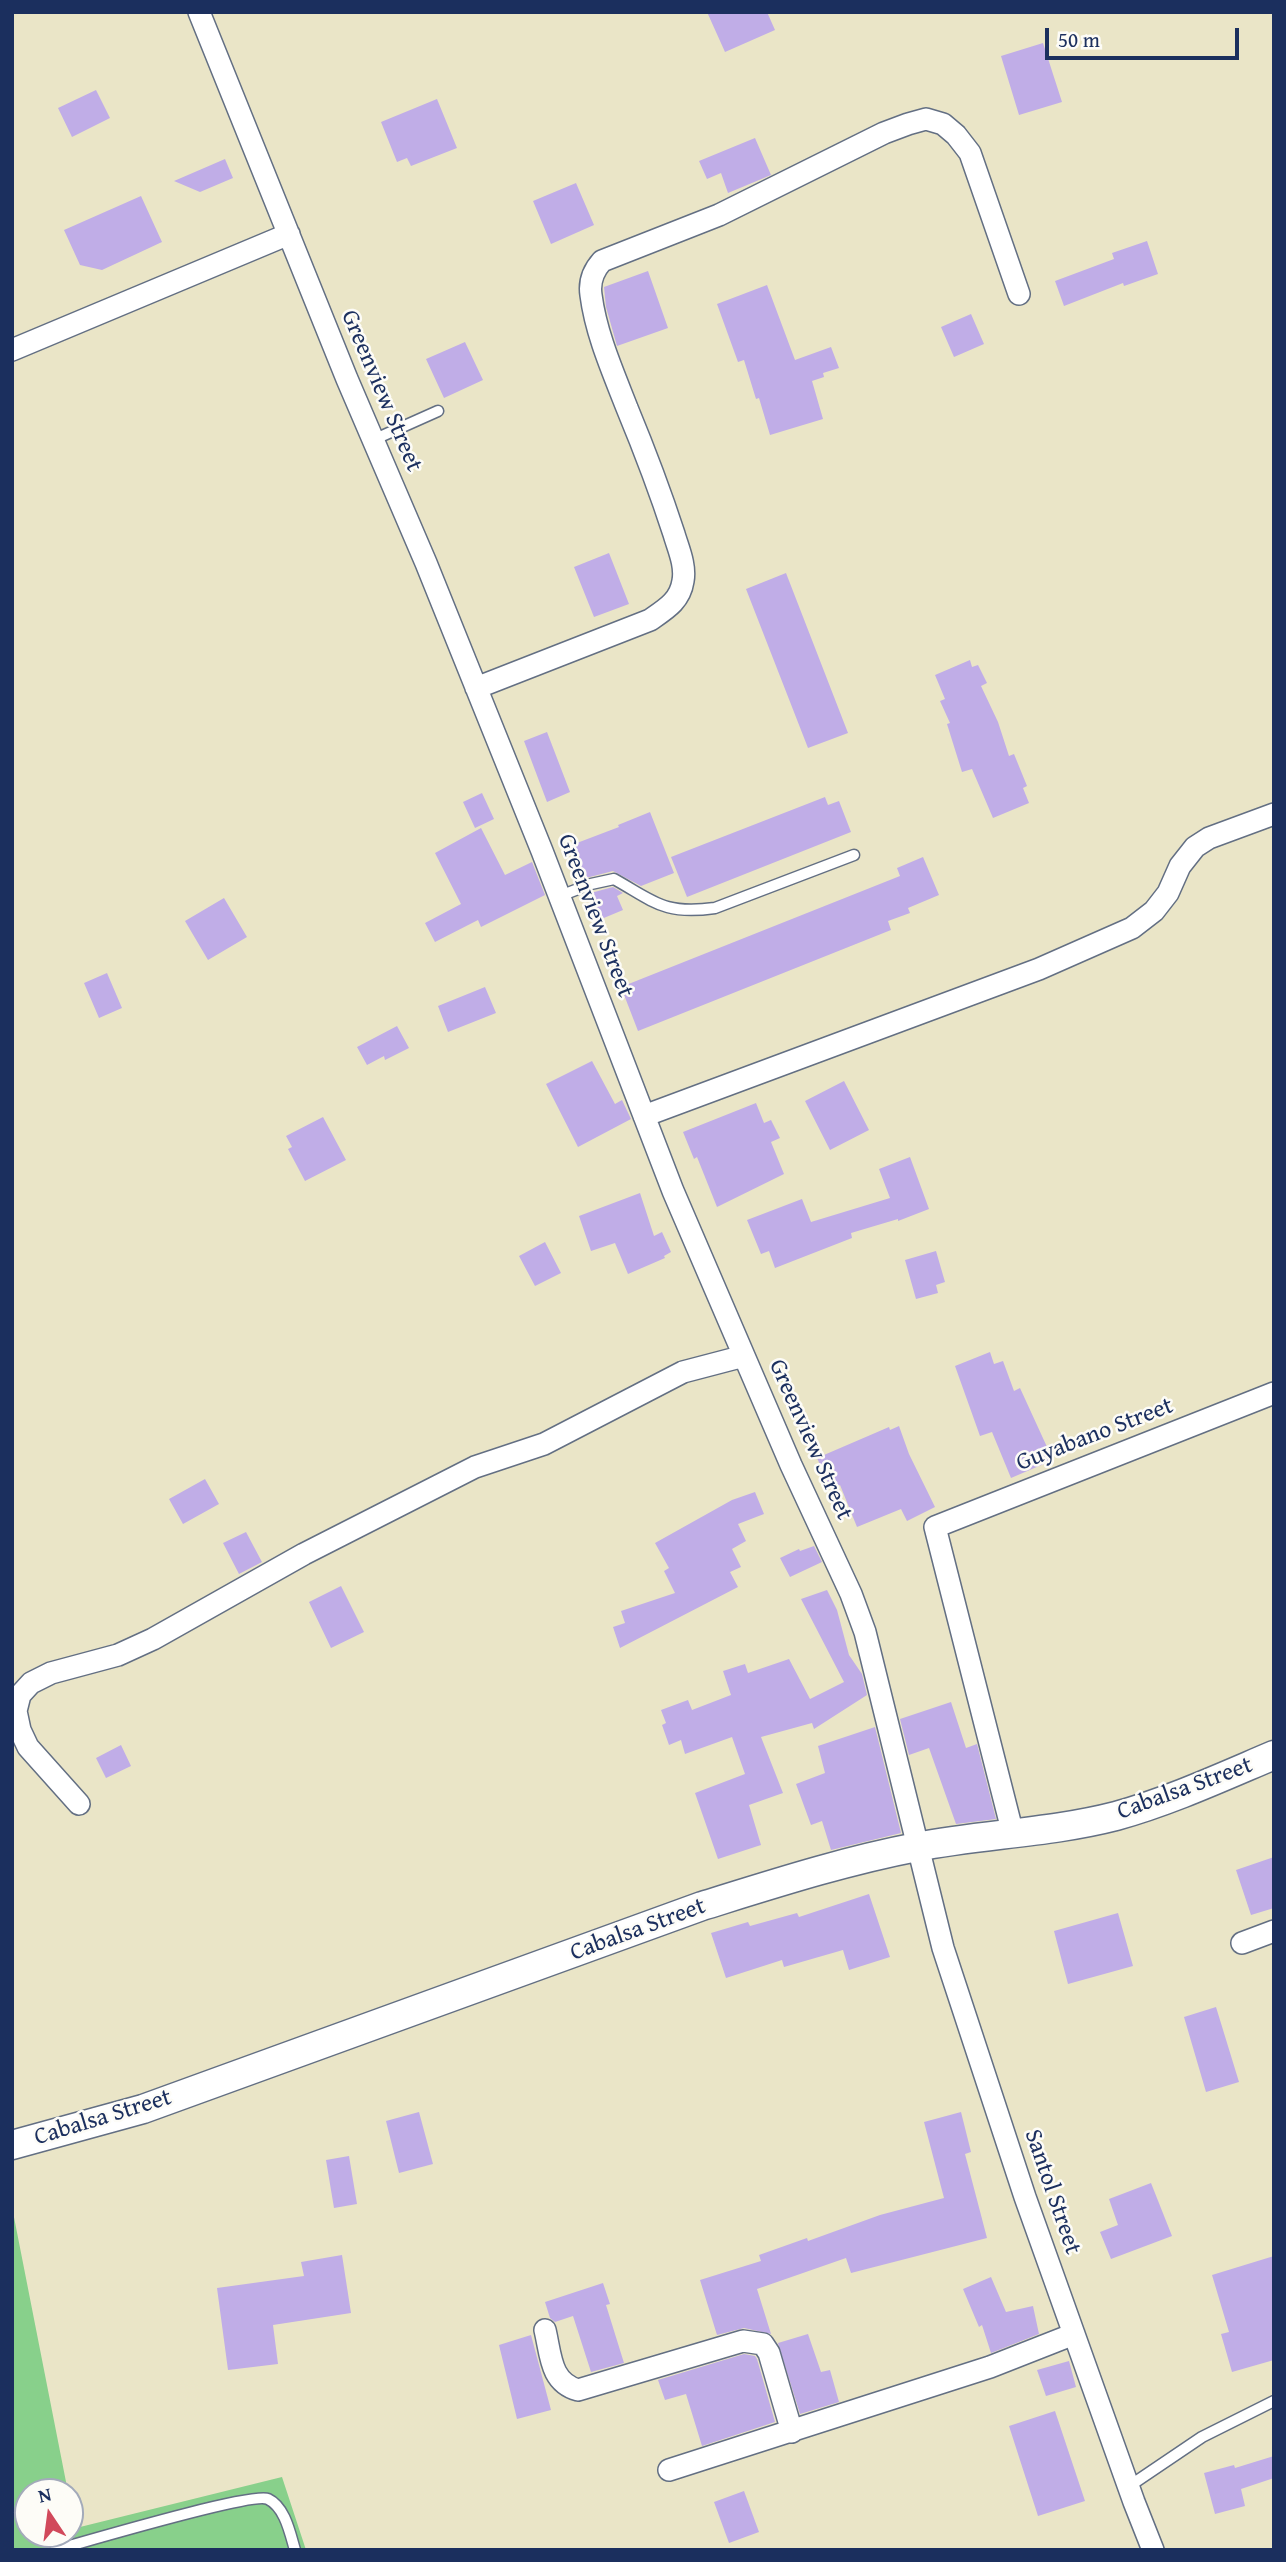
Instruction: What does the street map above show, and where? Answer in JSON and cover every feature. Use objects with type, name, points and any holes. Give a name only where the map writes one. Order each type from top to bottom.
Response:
[{"type":"street","name":"Greenview Street","points":[[200,12],[560,896],[673,1191],[851,1594],[865,1632],[918,1846]]},
{"type":"street","points":[[476,688],[650,620],[670,606],[679,595],[684,578],[682,563],[660,489],[609,362],[591,295],[591,280],[602,261],[719,215],[884,133],[926,119],[943,124],[970,153],[1019,294]]},
{"type":"street","points":[[12,350],[289,234]]},
{"type":"street","points":[[644,1116],[1039,969],[1132,928],[1154,911],[1168,893],[1180,866],[1195,847],[1209,838],[1274,814]]},
{"type":"street","points":[[79,1804],[28,1747],[20,1730],[16,1711],[20,1695],[31,1684],[51,1673],[118,1655],[153,1639],[304,1554],[475,1467],[544,1444],[683,1372],[744,1356]]},
{"type":"street","name":"Guyabano Street","points":[[1013,1834],[935,1527],[1274,1393]]},
{"type":"street","name":"Cabalsa Street","points":[[12,2145],[143,2109],[702,1906],[784,1880],[918,1846],[1013,1834],[1115,1816],[1171,1798],[1274,1755]]},
{"type":"street","name":"Santol Street","points":[[918,1846],[943,1948],[1025,2197],[1153,2550]]},
{"type":"street","points":[[1242,1943],[1274,1931]]},
{"type":"street","points":[[545,2330],[557,2377],[568,2387],[578,2390],[743,2342],[763,2344],[792,2432]]},
{"type":"street","points":[[669,2470],[990,2367],[1074,2334]]},
{"type":"lane","points":[[373,440],[439,411]]},
{"type":"lane","points":[[560,896],[591,884],[614,879],[658,905],[673,910],[715,908],[853,855]]},
{"type":"lane","points":[[1128,2487],[1202,2437],[1274,2401]]},
{"type":"lane","points":[[55,2550],[226,2504],[260,2498],[278,2506],[295,2550]]},
{"type":"green space","points":[[12,2207],[65,2478],[14,2478],[14,2548],[84,2548],[84,2526],[282,2477],[306,2550],[12,2550]]},
{"type":"building","points":[[707,12],[767,12],[775,30],[725,52]]},
{"type":"building","points":[[1043,43],[1062,102],[1019,115],[1001,56]]},
{"type":"building","points":[[96,90],[110,118],[72,137],[58,108]]},
{"type":"building","points":[[437,99],[457,148],[411,166],[407,158],[397,162],[381,122]]},
{"type":"building","points":[[755,138],[771,175],[728,193],[721,173],[707,179],[699,161]]},
{"type":"building","points":[[225,159],[233,178],[200,192],[174,181]]},
{"type":"building","points":[[576,183],[594,225],[551,244],[533,201]]},
{"type":"building","points":[[141,196],[162,242],[102,270],[80,265],[64,230]]},
{"type":"building","points":[[1147,241],[1158,274],[1124,286],[1123,283],[1064,306],[1055,281],[1114,259],[1112,253]]},
{"type":"building","points":[[648,271],[668,328],[617,346],[606,307],[604,287]]},
{"type":"building","points":[[767,285],[795,360],[831,347],[839,368],[823,373],[824,377],[812,381],[823,419],[770,435],[744,360],[738,362],[717,304]]},
{"type":"building","points":[[971,314],[984,344],[954,357],[941,327]]},
{"type":"building","points":[[465,342],[483,380],[444,398],[426,359]]},
{"type":"building","points":[[609,553],[629,604],[594,617],[574,567]]},
{"type":"building","points":[[786,573],[848,733],[808,748],[746,589]]},
{"type":"building","points":[[970,660],[972,667],[978,665],[987,683],[981,686],[998,722],[1009,756],[1014,754],[1027,786],[1023,788],[1029,803],[993,818],[972,769],[962,772],[947,724],[950,723],[940,701],[945,699],[935,675]]},
{"type":"building","points":[[547,732],[570,792],[547,802],[524,741]]},
{"type":"building","points":[[482,793],[494,819],[475,828],[463,802]]},
{"type":"building","points":[[825,797],[828,805],[839,801],[851,832],[687,897],[671,857]]},
{"type":"building","points":[[650,812],[674,873],[641,886],[613,871],[582,879],[569,846]]},
{"type":"building","points":[[481,828],[505,875],[532,862],[545,895],[481,927],[478,920],[435,942],[425,923],[461,904],[435,853]]},
{"type":"building","points":[[923,857],[939,895],[908,908],[910,913],[888,921],[891,930],[638,1031],[621,987],[900,876],[897,868]]},
{"type":"building","points":[[613,887],[623,893],[617,896],[623,910],[599,920],[587,894]]},
{"type":"building","points":[[224,898],[247,937],[208,960],[185,921]]},
{"type":"building","points":[[107,973],[122,1008],[99,1018],[84,983]]},
{"type":"building","points":[[485,987],[496,1013],[448,1032],[438,1006]]},
{"type":"building","points":[[397,1026],[409,1048],[385,1060],[384,1056],[367,1065],[357,1047]]},
{"type":"building","points":[[592,1061],[615,1104],[622,1100],[631,1119],[578,1147],[546,1084]]},
{"type":"building","points":[[844,1081],[869,1130],[830,1150],[805,1101]]},
{"type":"building","points":[[756,1103],[764,1123],[771,1120],[780,1138],[771,1142],[784,1174],[717,1207],[697,1157],[694,1159],[683,1132]]},
{"type":"building","points":[[323,1117],[346,1160],[305,1181],[288,1149],[292,1147],[286,1136]]},
{"type":"building","points":[[910,1157],[929,1209],[898,1221],[851,1233],[852,1238],[775,1268],[769,1251],[761,1254],[747,1220],[802,1199],[811,1222],[890,1198],[879,1169]]},
{"type":"building","points":[[640,1193],[654,1236],[662,1232],[671,1252],[664,1256],[665,1258],[628,1274],[615,1243],[591,1251],[579,1216]]},
{"type":"building","points":[[545,1242],[561,1273],[535,1286],[519,1256]]},
{"type":"building","points":[[936,1251],[945,1282],[936,1285],[938,1293],[916,1299],[905,1260]]},
{"type":"building","points":[[990,1352],[994,1364],[1003,1361],[1014,1391],[1020,1388],[1053,1460],[1011,1478],[992,1432],[980,1436],[955,1366]]},
{"type":"building","points":[[899,1426],[909,1454],[935,1507],[907,1521],[901,1509],[857,1527],[840,1485],[831,1489],[817,1458],[889,1427],[890,1430]]},
{"type":"building","points":[[205,1479],[219,1504],[183,1524],[169,1499]]},
{"type":"building","points":[[755,1492],[764,1514],[738,1524],[746,1541],[732,1549],[741,1567],[730,1572],[738,1587],[620,1648],[613,1627],[625,1623],[621,1611],[675,1593],[664,1571],[669,1568],[655,1543],[732,1500]]},
{"type":"building","points":[[246,1532],[262,1562],[239,1574],[223,1543]]},
{"type":"building","points":[[814,1546],[822,1562],[790,1577],[780,1558],[799,1549],[800,1551]]},
{"type":"building","points":[[341,1586],[364,1632],[331,1648],[309,1602]]},
{"type":"building","points":[[827,1590],[837,1610],[849,1655],[862,1674],[867,1695],[814,1729],[812,1723],[761,1737],[783,1793],[749,1805],[761,1845],[718,1859],[695,1793],[745,1774],[732,1737],[685,1754],[681,1740],[669,1745],[662,1725],[666,1723],[661,1710],[688,1700],[692,1710],[731,1695],[723,1671],[745,1664],[748,1673],[789,1659],[810,1699],[844,1682],[801,1599]]},
{"type":"building","points":[[951,1702],[966,1748],[977,1744],[996,1819],[956,1824],[929,1748],[909,1755],[900,1719]]},
{"type":"building","points":[[875,1727],[901,1833],[831,1850],[822,1821],[811,1825],[796,1784],[825,1773],[818,1746]]},
{"type":"building","points":[[121,1745],[131,1766],[106,1778],[96,1758]]},
{"type":"building","points":[[1274,1857],[1274,1908],[1251,1915],[1236,1870]]},
{"type":"building","points":[[869,1894],[890,1957],[849,1970],[843,1950],[784,1967],[782,1960],[726,1978],[711,1933],[748,1922],[750,1926],[797,1913],[799,1917]]},
{"type":"building","points":[[1118,1913],[1133,1966],[1068,1984],[1054,1931]]},
{"type":"building","points":[[1216,2007],[1239,2082],[1206,2092],[1184,2017]]},
{"type":"building","points":[[419,2112],[433,2164],[399,2173],[386,2121]]},
{"type":"building","points":[[961,2112],[971,2152],[965,2154],[987,2238],[851,2273],[846,2258],[757,2289],[771,2334],[744,2328],[717,2335],[700,2280],[761,2261],[759,2255],[807,2238],[808,2241],[880,2215],[944,2198],[924,2122]]},
{"type":"building","points":[[349,2156],[357,2204],[334,2208],[326,2160]]},
{"type":"building","points":[[1151,2183],[1172,2236],[1111,2259],[1100,2232],[1118,2225],[1109,2199]]},
{"type":"building","points":[[342,2255],[351,2313],[273,2325],[278,2364],[228,2370],[217,2288],[304,2276],[301,2262]]},
{"type":"building","points":[[1274,2256],[1274,2360],[1232,2372],[1221,2334],[1229,2332],[1212,2275]]},
{"type":"building","points":[[991,2277],[1006,2312],[1033,2306],[1039,2334],[991,2353],[982,2325],[979,2327],[963,2289]]},
{"type":"building","points":[[603,2283],[610,2304],[606,2305],[624,2363],[591,2372],[573,2316],[555,2322],[550,2318],[545,2302]]},
{"type":"building","points":[[808,2334],[821,2372],[830,2370],[839,2402],[800,2414],[778,2343]]},
{"type":"building","points":[[531,2335],[551,2410],[517,2419],[499,2345]]},
{"type":"building","points":[[744,2354],[757,2359],[775,2422],[702,2446],[686,2394],[665,2400],[658,2380]]},
{"type":"building","points":[[1069,2361],[1076,2387],[1046,2396],[1037,2370]]},
{"type":"building","points":[[1055,2411],[1085,2501],[1038,2516],[1009,2426]]},
{"type":"building","points":[[1274,2456],[1274,2478],[1241,2489],[1245,2506],[1215,2514],[1204,2473],[1234,2465],[1235,2468]]},
{"type":"building","points":[[744,2491],[759,2532],[729,2543],[714,2502]]}]
